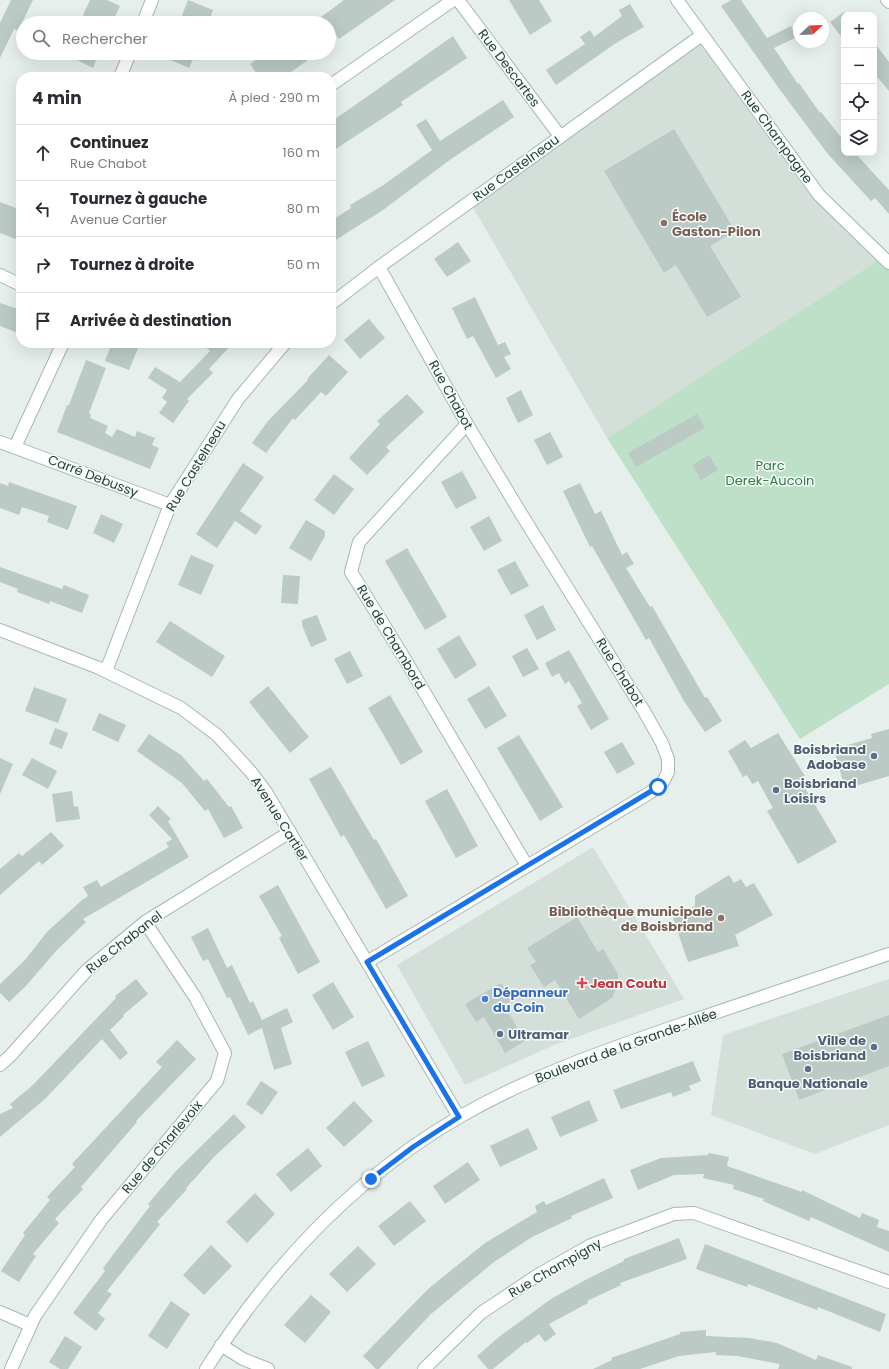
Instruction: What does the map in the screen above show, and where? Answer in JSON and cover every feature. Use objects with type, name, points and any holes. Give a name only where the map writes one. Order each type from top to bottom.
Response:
[{"type":"street","points":[[146,16],[152,0]]},
{"type":"street","points":[[336,82],[454,0]]},
{"type":"street","name":"Rue Descartes","points":[[458,0],[560,136]]},
{"type":"street","name":"Rue Champagne","points":[[677,0],[820,195],[889,263]]},
{"type":"street","name":"Rue Castelneau","points":[[336,300],[379,267],[702,35]]},
{"type":"street","points":[[122,72],[127,60]]},
{"type":"street","name":"Rue Chabot","points":[[367,962],[658,787],[663,782],[668,772],[668,759],[662,743],[644,711],[467,424],[379,267]]},
{"type":"street","points":[[0,276],[16,283]]},
{"type":"street","points":[[15,447],[61,348]]},
{"type":"street","name":"Rue Castelneau","points":[[106,671],[170,505],[238,399],[281,348]]},
{"type":"street","name":"Rue de Chambord","points":[[467,424],[359,542],[351,572],[403,656],[526,866]]},
{"type":"street","name":"Carré Debussy","points":[[0,442],[170,505]]},
{"type":"street","name":"Avenue Cartier","points":[[0,630],[106,671],[181,708],[217,736],[251,772],[266,792],[459,1117]]},
{"type":"street","name":"Rue Chabanel","points":[[0,1065],[11,1055],[87,970],[145,922],[290,832]]},
{"type":"street","name":"Rue de Charlevoix","points":[[11,1369],[30,1325],[39,1309],[101,1220],[217,1081],[225,1053],[195,997],[145,922]]},
{"type":"street","name":"Boulevard de la Grande-Allée","points":[[206,1369],[221,1345],[265,1284],[329,1216],[382,1170],[419,1143],[459,1117],[510,1090],[586,1058],[889,954]]},
{"type":"street","name":"Rue Champigny","points":[[424,1369],[481,1313],[538,1275],[591,1245],[674,1214],[694,1213],[889,1282]]},
{"type":"street","points":[[0,1312],[30,1325]]},
{"type":"street","points":[[221,1345],[243,1359],[268,1369]]},
{"type":"shaded area","name":"École Gaston-Pilon","points":[[702,35],[820,195],[883,257],[607,438],[470,202]]},
{"type":"shaded area","points":[[593,847],[684,999],[554,1045],[465,1085],[397,965]]},
{"type":"shaded area","points":[[889,979],[889,1125],[815,1154],[711,1115],[723,1035]]},
{"type":"green space","name":"Parc Derek-Aucoin","points":[[883,257],[889,263],[889,684],[800,739],[607,438]]},
{"type":"building","points":[[11,0],[33,0],[25,16],[16,16],[16,30],[14,29],[0,58],[0,23]]},
{"type":"building","points":[[90,0],[107,0],[120,6],[115,16],[83,15]]},
{"type":"building","points":[[188,0],[213,10],[211,16],[182,16]]},
{"type":"building","points":[[344,0],[395,0],[339,39],[336,35],[336,16],[322,16]]},
{"type":"building","points":[[509,0],[539,0],[552,21],[530,35]]},
{"type":"building","points":[[731,0],[741,0],[767,38],[791,26],[793,30],[793,39],[774,48],[798,84],[799,83],[820,113],[821,112],[841,137],[841,156],[858,156],[889,190],[889,214],[875,198],[871,201],[827,153],[721,6]]},
{"type":"building","points":[[630,4],[644,27],[616,43],[556,85],[546,70],[585,44],[580,37],[590,30],[594,37],[622,16],[619,10]]},
{"type":"building","points":[[841,14],[841,36],[830,22]]},
{"type":"building","points":[[453,36],[467,58],[401,102],[403,105],[336,149],[336,118]]},
{"type":"building","points":[[877,46],[889,62],[889,91],[877,77]]},
{"type":"building","points":[[77,60],[96,60],[93,68]]},
{"type":"building","points":[[171,60],[193,60],[189,68]]},
{"type":"building","points":[[256,60],[308,60],[291,72],[256,72],[250,64]]},
{"type":"building","points":[[503,100],[514,117],[451,159],[383,210],[336,240],[336,218],[351,208],[350,205],[382,186],[432,150],[416,125],[426,119],[440,141]]},
{"type":"building","points":[[674,129],[735,231],[710,246],[741,297],[707,317],[676,265],[664,273],[604,171]]},
{"type":"building","points":[[0,202],[16,208],[16,239],[0,233]]},
{"type":"building","points":[[458,242],[471,261],[447,277],[434,259]]},
{"type":"building","points":[[475,297],[498,345],[505,342],[511,354],[504,357],[511,369],[496,378],[473,336],[467,339],[452,308]]},
{"type":"building","points":[[0,303],[16,308],[16,332],[0,326]]},
{"type":"building","points":[[369,319],[385,338],[360,359],[344,340]]},
{"type":"building","points":[[110,348],[138,348],[129,370],[105,361]]},
{"type":"building","points":[[207,348],[228,348],[209,369],[213,373],[187,399],[189,401],[173,423],[159,413],[167,402],[162,398],[167,390],[148,378],[155,367],[180,382],[210,351]]},
{"type":"building","points":[[329,355],[348,372],[326,396],[321,392],[295,420],[293,418],[266,453],[252,443],[268,421],[308,380],[307,379]]},
{"type":"building","points":[[86,360],[106,368],[89,413],[91,414],[90,418],[108,426],[105,433],[112,437],[117,429],[135,437],[137,431],[155,438],[152,445],[159,448],[150,469],[57,432]]},
{"type":"building","points":[[521,390],[533,415],[518,423],[506,398]]},
{"type":"building","points":[[407,394],[424,412],[386,447],[390,451],[367,475],[349,458],[380,424],[377,421]]},
{"type":"building","points":[[697,414],[705,428],[636,467],[628,453]]},
{"type":"building","points":[[550,432],[563,457],[547,465],[534,440]]},
{"type":"building","points":[[709,455],[718,470],[701,480],[692,465]]},
{"type":"building","points":[[243,463],[264,477],[240,511],[262,526],[256,535],[235,521],[217,548],[196,534]]},
{"type":"building","points":[[462,471],[477,498],[456,509],[441,482]]},
{"type":"building","points":[[334,474],[354,489],[334,515],[314,500]]},
{"type":"building","points":[[9,482],[77,506],[68,530],[47,522],[49,516],[22,507],[19,515],[0,508],[0,483],[8,486]]},
{"type":"building","points":[[580,483],[595,514],[601,511],[622,555],[627,552],[634,564],[626,568],[650,607],[652,606],[705,698],[707,697],[722,721],[705,732],[684,701],[649,638],[646,640],[592,546],[590,547],[563,491]]},
{"type":"building","points":[[101,514],[123,524],[114,543],[93,533]]},
{"type":"building","points":[[489,516],[502,541],[484,551],[470,527]]},
{"type":"building","points":[[306,520],[325,531],[325,536],[311,561],[289,548]]},
{"type":"building","points":[[407,548],[447,617],[425,630],[385,561]]},
{"type":"building","points":[[191,555],[214,565],[201,595],[178,585]]},
{"type":"building","points":[[515,561],[529,586],[511,595],[497,570]]},
{"type":"building","points":[[0,567],[62,589],[64,585],[89,595],[82,613],[50,601],[49,604],[17,592],[18,589],[0,582]]},
{"type":"building","points":[[283,575],[300,576],[298,604],[281,603]]},
{"type":"building","points":[[543,605],[556,630],[537,640],[524,615]]},
{"type":"building","points":[[317,615],[327,640],[311,647],[302,625],[302,620]]},
{"type":"building","points":[[170,621],[225,656],[212,677],[156,642]]},
{"type":"building","points":[[459,635],[477,665],[455,679],[437,649]]},
{"type":"building","points":[[527,648],[539,669],[523,677],[512,656]]},
{"type":"building","points":[[569,650],[609,719],[591,730],[577,706],[582,703],[569,681],[565,684],[559,673],[552,677],[545,663]]},
{"type":"building","points":[[350,651],[363,676],[347,684],[334,659]]},
{"type":"building","points":[[268,686],[309,737],[290,753],[249,702]]},
{"type":"building","points":[[489,686],[507,716],[485,729],[467,699]]},
{"type":"building","points":[[34,687],[67,699],[58,723],[25,711]]},
{"type":"building","points":[[390,695],[423,752],[401,765],[368,708]]},
{"type":"building","points":[[99,713],[126,725],[118,742],[92,730]]},
{"type":"building","points":[[55,728],[68,733],[62,749],[49,744]]},
{"type":"building","name":"Boisbriand Adobase","points":[[889,729],[889,776],[845,789],[834,749],[872,738],[871,734]]},
{"type":"building","points":[[778,733],[805,776],[799,778],[837,842],[798,864],[767,811],[773,808],[758,781],[752,784],[747,775],[743,777],[728,751],[745,740],[751,748]]},
{"type":"building","points":[[149,734],[181,755],[204,781],[207,779],[229,807],[231,806],[243,828],[224,838],[208,809],[205,811],[182,783],[137,751]]},
{"type":"building","points":[[519,735],[563,807],[540,821],[497,748]]},
{"type":"building","points":[[622,742],[635,764],[617,774],[604,752]]},
{"type":"building","points":[[0,758],[13,764],[0,794]]},
{"type":"building","points":[[32,758],[57,771],[48,789],[22,775]]},
{"type":"building","points":[[331,767],[374,840],[376,839],[408,896],[386,909],[344,835],[341,837],[309,779]]},
{"type":"building","points":[[447,789],[478,846],[456,858],[425,801]]},
{"type":"building","points":[[72,791],[74,807],[78,806],[80,819],[56,822],[52,794]]},
{"type":"building","points":[[158,806],[171,819],[168,821],[189,857],[83,919],[86,922],[56,951],[25,987],[9,1002],[0,993],[0,984],[25,960],[47,932],[88,896],[83,887],[97,880],[101,887],[169,847],[166,843],[172,839],[149,815]]},
{"type":"building","points":[[51,832],[64,846],[42,865],[39,861],[0,895],[0,869],[19,853],[22,856]]},
{"type":"building","points":[[729,875],[734,883],[741,879],[746,887],[754,883],[773,915],[735,935],[739,946],[688,962],[673,918],[695,906],[695,896]]},
{"type":"building","points":[[278,885],[320,962],[298,974],[279,938],[282,936],[259,896]]},
{"type":"building","points":[[577,917],[598,952],[603,949],[618,974],[618,984],[612,998],[579,1019],[555,980],[544,987],[530,965],[536,962],[527,948]]},
{"type":"building","points":[[208,928],[227,968],[232,965],[250,1003],[253,1001],[262,1020],[287,1008],[293,1022],[281,1028],[292,1064],[274,1070],[262,1028],[248,1035],[230,997],[227,998],[208,959],[203,961],[191,937]]},
{"type":"building","points":[[136,979],[148,994],[123,1015],[124,1016],[110,1030],[128,1053],[120,1060],[102,1039],[45,1099],[0,1137],[0,1114],[13,1108],[10,1104],[33,1085],[116,998],[115,996]]},
{"type":"building","points":[[333,982],[354,1017],[333,1030],[312,995]]},
{"type":"building","points":[[501,983],[512,1000],[504,1005],[525,1041],[505,1053],[484,1017],[476,1022],[465,1004]]},
{"type":"building","points":[[889,1015],[889,1066],[799,1100],[782,1054]]},
{"type":"building","points":[[177,1040],[196,1059],[136,1121],[137,1122],[81,1187],[83,1189],[55,1219],[59,1223],[33,1254],[36,1256],[19,1282],[1,1271],[25,1235],[23,1233],[50,1200],[47,1197],[75,1167],[72,1164],[162,1067],[156,1062]]},
{"type":"building","points":[[368,1041],[385,1076],[362,1087],[345,1052]]},
{"type":"building","points":[[693,1061],[701,1081],[689,1086],[691,1090],[673,1097],[671,1092],[621,1109],[613,1090]]},
{"type":"building","points":[[261,1081],[278,1092],[262,1115],[246,1104]]},
{"type":"building","points":[[589,1100],[598,1121],[560,1137],[551,1117]]},
{"type":"building","points":[[354,1101],[373,1121],[344,1147],[326,1128]]},
{"type":"building","points":[[234,1114],[246,1127],[215,1156],[157,1222],[160,1224],[107,1291],[112,1294],[98,1313],[105,1319],[96,1331],[73,1313],[105,1271],[103,1268],[150,1206],[148,1204],[176,1171]]},
{"type":"building","points":[[528,1128],[538,1149],[500,1167],[490,1146]]},
{"type":"building","points":[[308,1148],[322,1166],[291,1192],[276,1174]]},
{"type":"building","points":[[709,1153],[729,1157],[727,1166],[802,1192],[802,1190],[860,1218],[862,1213],[879,1220],[877,1227],[889,1231],[889,1252],[811,1217],[809,1221],[763,1201],[764,1199],[733,1189],[734,1185],[703,1178],[704,1174],[674,1175],[638,1190],[630,1170],[661,1158],[708,1155]]},
{"type":"building","points":[[468,1162],[480,1180],[445,1204],[433,1186]]},
{"type":"building","points":[[604,1178],[613,1198],[571,1216],[572,1218],[532,1237],[494,1262],[431,1314],[379,1369],[376,1369],[363,1356],[428,1289],[485,1243],[537,1212],[535,1206],[544,1201],[546,1205]]},
{"type":"building","points":[[255,1193],[275,1214],[247,1243],[226,1222]]},
{"type":"building","points":[[410,1201],[426,1221],[394,1246],[378,1226]]},
{"type":"building","points":[[679,1238],[687,1259],[620,1283],[621,1285],[587,1301],[588,1303],[549,1324],[556,1334],[545,1342],[539,1334],[527,1343],[526,1342],[493,1369],[488,1369],[477,1356],[500,1336],[551,1299],[624,1261],[624,1259]]},
{"type":"building","points":[[705,1244],[886,1314],[880,1332],[818,1307],[817,1310],[748,1284],[747,1287],[696,1269]]},
{"type":"building","points":[[211,1245],[232,1266],[204,1295],[183,1275]]},
{"type":"building","points":[[358,1246],[376,1264],[347,1292],[329,1274]]},
{"type":"building","points":[[311,1295],[331,1312],[305,1343],[284,1325]]},
{"type":"building","points":[[171,1301],[190,1314],[167,1349],[148,1336]]},
{"type":"building","points":[[706,1330],[706,1336],[749,1338],[777,1343],[816,1360],[818,1355],[852,1367],[852,1369],[778,1369],[780,1364],[737,1356],[716,1355],[716,1352],[679,1356],[640,1369],[593,1369],[612,1360],[611,1358],[680,1334],[680,1332]]},
{"type":"building","points":[[65,1336],[82,1347],[68,1369],[60,1369],[49,1362]]},
{"type":"place","name":"École Gaston-Pilon","points":[[664,223]]},
{"type":"place","name":"Boisbriand Adobase","points":[[874,756]]},
{"type":"place","name":"Boisbriand Loisirs","points":[[776,790]]},
{"type":"place","name":"Bibliothèque municipale de Boisbriand","points":[[721,918]]},
{"type":"place","name":"Jean Coutu","points":[[582,983]]},
{"type":"place","name":"Dépanneur du Coin","points":[[485,999]]},
{"type":"place","name":"Ultramar","points":[[500,1034]]},
{"type":"place","name":"Ville de Boisbriand","points":[[874,1047]]},
{"type":"place","name":"Banque Nationale","points":[[808,1069]]},
{"type":"route","points":[[371,1179],[425,1138],[459,1117],[367,962],[658,787]]}]
